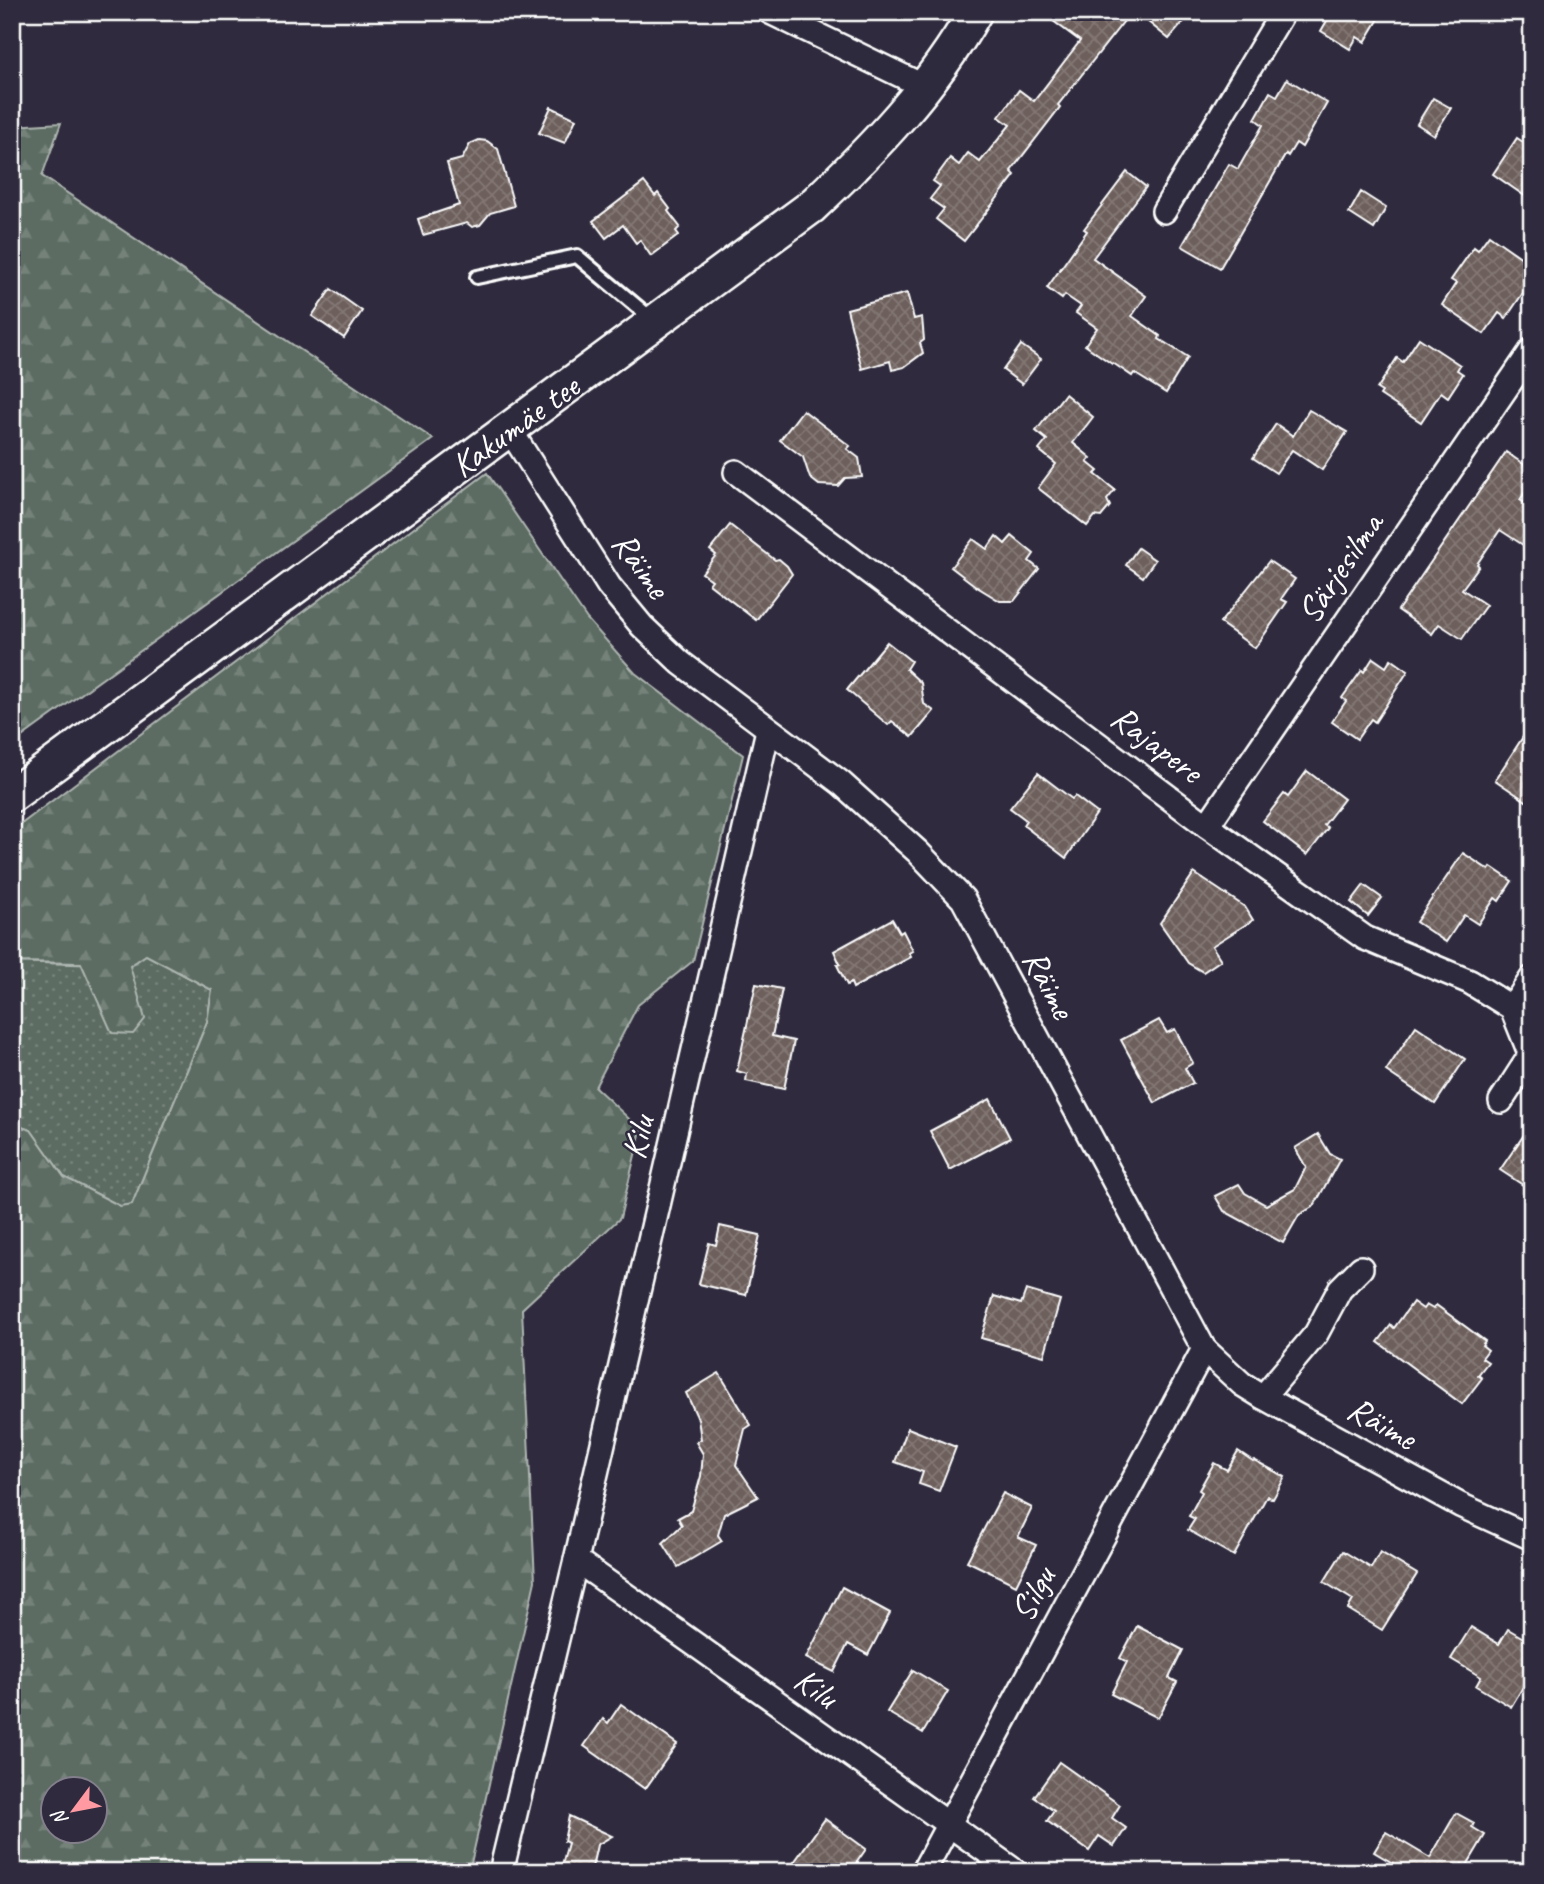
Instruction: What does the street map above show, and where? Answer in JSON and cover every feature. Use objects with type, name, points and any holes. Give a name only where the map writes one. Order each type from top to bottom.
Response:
[{"type":"street","points":[[770,12],[925,87]]},
{"type":"street","name":"Kakumäe tee","points":[[12,795],[811,207],[878,142],[925,87],[975,12]]},
{"type":"street","points":[[1164,211],[1283,12]]},
{"type":"street","name":"Särjesilma","points":[[1207,826],[1532,350]]},
{"type":"street","name":"Räime","points":[[510,430],[609,586],[642,626],[681,663],[841,783],[918,852],[963,899],[1205,1349],[1242,1384],[1263,1397],[1460,1505],[1532,1538]]},
{"type":"street","name":"Rajapere","points":[[736,472],[1207,826],[1365,938],[1470,982],[1512,1007]]},
{"type":"street","name":"Kilu","points":[[501,1872],[768,730]]},
{"type":"street","points":[[1501,1101],[1531,1057],[1512,1007],[1532,978]]},
{"type":"street","points":[[1263,1397],[1316,1334],[1340,1289],[1361,1268]]},
{"type":"street","name":"Silgu","points":[[923,1872],[1205,1349]]},
{"type":"street","name":"Kilu","points":[[576,1560],[1016,1872]]},
{"type":"lane","points":[[477,276],[578,256],[656,323]]},
{"type":"green space","points":[[61,123],[42,176],[433,439],[12,744],[12,126]]},
{"type":"green space","points":[[487,473],[587,619],[635,673],[743,755],[693,961],[638,1005],[595,1087],[641,1130],[620,1218],[522,1309],[535,1581],[469,1872],[12,1872],[12,1124],[31,1130],[64,1177],[120,1206],[132,1204],[207,1022],[212,990],[146,955],[130,966],[145,1019],[133,1034],[112,1033],[81,963],[12,962],[12,831]]},
{"type":"green space","points":[[146,954],[212,990],[207,1022],[132,1205],[120,1206],[64,1177],[31,1130],[12,1124],[12,962],[130,966]]},
{"type":"building","points":[[1041,12],[1131,12],[1058,105],[1060,107],[1011,171],[1015,175],[964,241],[936,219],[944,209],[930,199],[940,186],[933,181],[950,158],[959,165],[968,153],[980,162],[1010,125],[999,117],[1019,90],[1034,101],[1080,41]]},
{"type":"building","points":[[1136,12],[1192,12],[1169,39]]},
{"type":"building","points":[[1332,12],[1383,12],[1365,42],[1357,37],[1350,49],[1321,31]]},
{"type":"building","points":[[1287,79],[1327,103],[1302,147],[1296,143],[1288,156],[1286,154],[1220,268],[1182,246],[1229,164],[1238,169],[1263,125],[1255,119],[1270,92],[1277,96]]},
{"type":"building","points":[[1433,98],[1451,108],[1434,135],[1417,124]]},
{"type":"building","points":[[551,107],[576,119],[565,143],[539,133]]},
{"type":"building","points":[[1517,138],[1532,148],[1532,201],[1493,174]]},
{"type":"building","points":[[479,140],[487,141],[498,149],[514,206],[490,213],[480,225],[472,227],[467,223],[423,235],[418,219],[459,205],[447,163],[462,159],[470,144]]},
{"type":"building","points":[[1127,172],[1146,187],[1093,258],[1146,296],[1132,316],[1160,336],[1159,339],[1188,357],[1166,393],[1134,373],[1132,376],[1085,345],[1097,328],[1076,313],[1081,306],[1065,295],[1062,299],[1047,288],[1087,231],[1084,229]]},
{"type":"building","points":[[644,182],[655,196],[658,193],[680,227],[676,231],[679,235],[651,256],[640,240],[636,243],[623,225],[606,238],[593,221]]},
{"type":"building","points":[[1361,192],[1386,208],[1374,229],[1349,213]]},
{"type":"building","points":[[1489,235],[1532,265],[1522,279],[1529,284],[1506,318],[1499,313],[1484,334],[1442,305],[1456,283],[1451,280],[1474,247],[1478,250]]},
{"type":"building","points":[[331,289],[362,311],[344,338],[312,316]]},
{"type":"building","points":[[907,293],[914,319],[922,317],[924,340],[920,343],[923,353],[904,367],[892,370],[890,361],[862,369],[847,309]]},
{"type":"building","points":[[1419,338],[1460,365],[1457,370],[1463,374],[1448,397],[1441,392],[1421,422],[1380,395],[1382,392],[1377,389],[1397,358],[1403,362]]},
{"type":"building","points":[[1021,345],[1041,359],[1022,384],[1003,370]]},
{"type":"building","points":[[1065,394],[1093,417],[1073,443],[1091,458],[1087,462],[1098,471],[1095,474],[1115,490],[1107,500],[1110,506],[1101,517],[1095,516],[1087,526],[1038,488],[1056,464],[1039,450],[1047,440],[1036,431]]},
{"type":"building","points":[[803,410],[850,446],[847,449],[859,458],[862,477],[845,478],[838,486],[819,485],[810,478],[803,457],[780,440]]},
{"type":"building","points":[[1309,410],[1347,432],[1322,470],[1292,450],[1276,473],[1253,458],[1276,424],[1293,436]]},
{"type":"building","points":[[1506,452],[1532,470],[1532,482],[1520,500],[1532,508],[1532,532],[1523,545],[1500,530],[1477,564],[1479,566],[1462,589],[1486,605],[1462,639],[1439,624],[1432,634],[1398,610]]},
{"type":"building","points":[[730,525],[775,560],[779,559],[792,574],[756,620],[709,584],[712,580],[702,573],[716,555],[710,550]]},
{"type":"building","points":[[996,536],[1005,544],[1012,536],[1034,554],[1029,561],[1039,569],[1014,601],[1000,601],[951,567],[973,539],[987,549]]},
{"type":"building","points":[[1138,548],[1155,560],[1143,577],[1126,565]]},
{"type":"building","points":[[1269,561],[1295,579],[1281,599],[1287,602],[1255,648],[1220,623]]},
{"type":"building","points":[[887,642],[911,661],[906,669],[921,683],[924,704],[934,711],[912,737],[892,721],[888,725],[847,690]]},
{"type":"building","points":[[1373,658],[1386,667],[1391,659],[1408,671],[1375,722],[1371,719],[1357,739],[1332,722],[1346,701],[1342,698]]},
{"type":"building","points":[[1532,723],[1532,805],[1495,780]]},
{"type":"building","points":[[1307,771],[1344,799],[1324,825],[1328,828],[1307,855],[1263,821],[1284,794],[1288,797]]},
{"type":"building","points":[[1038,773],[1072,799],[1075,796],[1097,813],[1066,858],[1023,825],[1026,820],[1010,808]]},
{"type":"building","points":[[1463,853],[1512,881],[1499,901],[1495,898],[1478,924],[1464,915],[1446,942],[1416,922]]},
{"type":"building","points":[[1194,873],[1245,907],[1253,920],[1212,946],[1221,960],[1203,972],[1188,963],[1160,923]]},
{"type":"building","points":[[1364,885],[1382,898],[1368,916],[1351,902]]},
{"type":"building","points":[[892,919],[900,933],[903,931],[913,951],[909,953],[911,957],[853,988],[851,983],[847,985],[837,965],[840,964],[834,951]]},
{"type":"building","points":[[756,984],[782,989],[772,1036],[794,1041],[784,1089],[746,1081],[747,1074],[737,1071]]},
{"type":"building","points":[[1159,1020],[1167,1033],[1175,1029],[1193,1063],[1185,1068],[1193,1083],[1155,1103],[1121,1040]]},
{"type":"building","points":[[1416,1026],[1465,1059],[1435,1104],[1386,1071]]},
{"type":"building","points":[[990,1099],[1010,1138],[950,1170],[930,1131]]},
{"type":"building","points":[[1532,1123],[1532,1191],[1500,1170]]},
{"type":"building","points":[[1318,1134],[1330,1154],[1340,1159],[1314,1206],[1299,1215],[1283,1243],[1224,1211],[1215,1196],[1239,1184],[1245,1193],[1266,1205],[1295,1189],[1306,1167],[1295,1148]]},
{"type":"building","points":[[720,1226],[760,1235],[746,1295],[699,1284],[709,1243],[716,1245]]},
{"type":"building","points":[[1026,1290],[1060,1300],[1044,1356],[981,1338],[994,1296],[1021,1304]]},
{"type":"building","points":[[1413,1302],[1423,1309],[1426,1305],[1433,1309],[1436,1305],[1485,1341],[1482,1345],[1488,1350],[1482,1358],[1488,1362],[1478,1375],[1482,1378],[1462,1404],[1378,1342],[1391,1325],[1394,1328]]},
{"type":"building","points":[[719,1373],[751,1425],[745,1429],[736,1465],[758,1497],[724,1514],[718,1535],[722,1541],[678,1567],[663,1543],[682,1525],[678,1518],[691,1511],[701,1476],[703,1454],[696,1442],[701,1439],[698,1419],[686,1393]]},
{"type":"building","points":[[908,1428],[956,1447],[939,1491],[919,1484],[923,1472],[895,1462]]},
{"type":"building","points":[[1238,1451],[1285,1477],[1273,1499],[1267,1496],[1234,1556],[1188,1530],[1195,1519],[1189,1516],[1202,1492],[1199,1490],[1214,1463],[1227,1470]]},
{"type":"building","points":[[1003,1493],[1032,1508],[1018,1537],[1036,1545],[1016,1585],[967,1561]]},
{"type":"building","points":[[1343,1551],[1371,1568],[1380,1552],[1417,1574],[1382,1630],[1348,1609],[1353,1600],[1324,1582]]},
{"type":"building","points":[[842,1587],[890,1613],[868,1655],[848,1644],[834,1672],[806,1658]]},
{"type":"building","points":[[1137,1626],[1183,1650],[1169,1678],[1177,1682],[1158,1718],[1111,1694],[1127,1662],[1120,1658]]},
{"type":"building","points":[[1471,1627],[1499,1644],[1508,1629],[1532,1643],[1532,1672],[1511,1707],[1476,1686],[1481,1677],[1451,1659]]},
{"type":"building","points":[[913,1670],[948,1691],[923,1733],[887,1712]]},
{"type":"building","points":[[621,1704],[677,1744],[645,1789],[584,1746],[603,1719],[608,1723]]},
{"type":"building","points":[[1059,1762],[1120,1805],[1112,1818],[1126,1828],[1114,1846],[1099,1836],[1089,1851],[1047,1821],[1054,1811],[1034,1797]]},
{"type":"building","points":[[1456,1813],[1474,1823],[1472,1827],[1485,1835],[1466,1867],[1462,1864],[1457,1872],[1408,1872],[1374,1852],[1386,1832],[1430,1858]]},
{"type":"building","points":[[569,1816],[612,1836],[597,1845],[591,1872],[560,1872],[568,1843],[564,1841]]},
{"type":"building","points":[[825,1819],[866,1849],[850,1872],[787,1872]]}]
